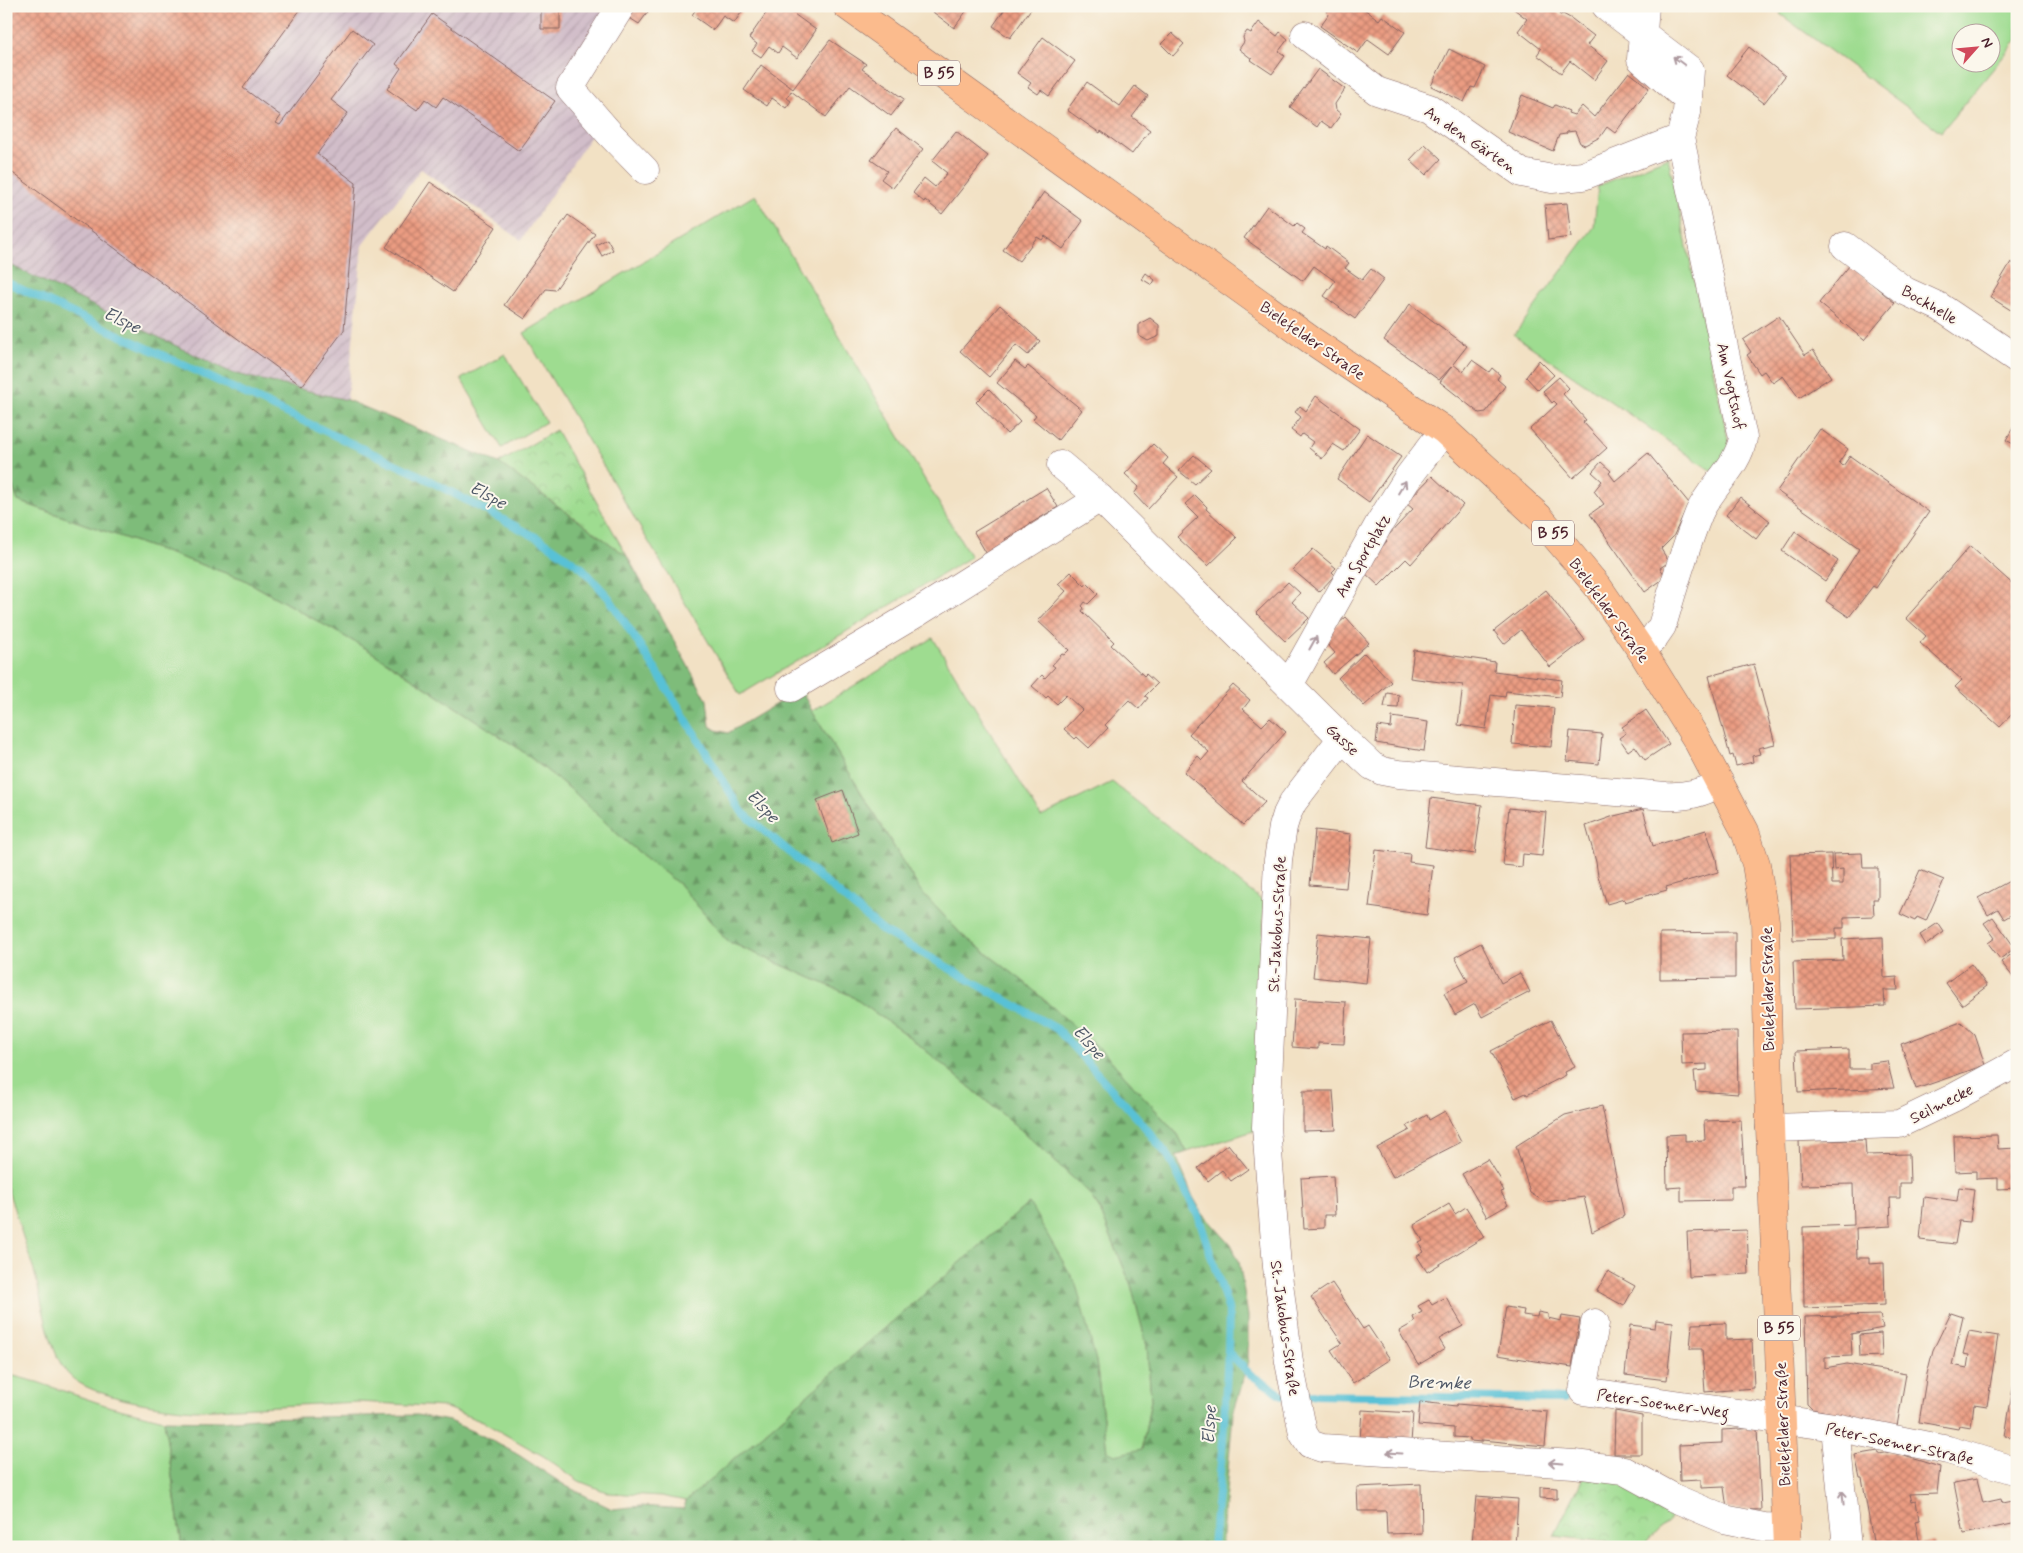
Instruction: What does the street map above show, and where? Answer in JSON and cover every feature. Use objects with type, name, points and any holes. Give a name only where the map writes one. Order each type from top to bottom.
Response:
[{"type":"main road","name":"Bielefelder Straße","points":[[848,6],[1030,140],[1311,340],[1444,430],[1539,517],[1598,587],[1641,650],[1697,740],[1745,831],[1756,864],[1765,921],[1770,1128],[1787,1537]]},
{"type":"street","points":[[621,6],[570,88],[610,134],[646,170]]},
{"type":"street","points":[[1606,6],[1643,34]]},
{"type":"street","points":[[1643,34],[1645,6]]},
{"type":"street","name":"Am Vogtshof","points":[[1641,650],[1653,639],[1662,626],[1700,512],[1715,487],[1741,452],[1743,438],[1680,138],[1688,112],[1690,70],[1643,34]]},
{"type":"street","name":"An den Gärten","points":[[1305,35],[1377,91],[1429,108],[1522,173],[1552,179],[1583,176],[1680,138]]},
{"type":"street","name":"Bockhelle","points":[[1845,246],[1905,291],[1940,307],[2017,359]]},
{"type":"street","name":"Am Sportplatz","points":[[1289,685],[1399,492],[1444,430]]},
{"type":"street","name":"Gasse","points":[[1061,465],[1100,498],[1342,738],[1372,766],[1382,771],[1398,774],[1666,796],[1684,796],[1700,793],[1720,783]]},
{"type":"street","points":[[791,688],[920,611],[1100,498]]},
{"type":"street","name":"St.-Jakobus-Straße","points":[[1342,738],[1293,802],[1283,828],[1278,860],[1266,1127],[1277,1267],[1288,1362],[1303,1433],[1310,1444],[1322,1448],[1574,1464],[1623,1470],[1674,1498],[1724,1520],[1764,1527],[1787,1537]]},
{"type":"street","name":"Seilmecke","points":[[1770,1128],[1899,1124],[2017,1064]]},
{"type":"street","name":"Peter-Soemer-Weg","points":[[1595,1323],[1582,1392],[1783,1420]]},
{"type":"street","name":"Peter-Soemer-Straße","points":[[1783,1420],[1835,1427],[1948,1450],[2017,1471]]},
{"type":"street","points":[[1835,1427],[1847,1547]]},
{"type":"shaded area","points":[[6,6],[614,6],[565,88],[595,130],[521,240],[421,169],[363,244],[347,400],[232,373],[6,263]]},
{"type":"green space","points":[[1786,6],[2017,6],[2017,40],[2000,61],[2000,22],[1950,22],[1950,72],[1991,72],[1941,132],[1780,14]]},
{"type":"green space","points":[[1668,157],[1730,449],[1713,472],[1514,335],[1594,227],[1598,186]]},
{"type":"green space","points":[[755,195],[971,557],[740,695],[524,333]]},
{"type":"green space","points":[[6,263],[232,373],[347,400],[499,463],[627,556],[707,700],[710,726],[716,730],[728,733],[801,689],[812,711],[920,890],[961,934],[1023,981],[1106,1055],[1178,1135],[1187,1152],[1176,1156],[1193,1197],[1203,1214],[1231,1245],[1239,1261],[1248,1316],[1248,1365],[1233,1414],[1221,1547],[182,1547],[164,1420],[221,1421],[256,1418],[417,1415],[449,1421],[481,1435],[517,1454],[566,1486],[612,1509],[641,1506],[684,1509],[686,1501],[1029,1203],[1076,1284],[1096,1361],[1107,1451],[1115,1455],[1142,1449],[1151,1400],[1147,1346],[1131,1285],[1099,1208],[1087,1191],[1020,1129],[912,1039],[850,995],[727,941],[680,885],[625,841],[573,791],[518,748],[367,649],[243,579],[18,501],[6,469]]},
{"type":"green space","points":[[505,354],[546,422],[502,448],[461,379]]},
{"type":"green space","points":[[556,430],[627,556],[499,463]]},
{"type":"green space","points":[[6,469],[18,501],[243,579],[367,649],[518,748],[573,791],[625,841],[680,885],[727,941],[850,995],[912,1039],[1020,1129],[1087,1191],[1099,1208],[1131,1285],[1147,1346],[1151,1400],[1142,1449],[1115,1456],[1107,1451],[1096,1361],[1029,1203],[686,1501],[661,1496],[609,1493],[579,1481],[545,1457],[483,1422],[444,1407],[358,1402],[195,1410],[182,1409],[110,1396],[79,1383],[69,1375],[62,1366],[51,1340],[34,1271],[6,1184]]},
{"type":"green space","points":[[933,638],[1041,817],[1112,782],[1264,902],[1260,1129],[1187,1152],[1178,1135],[1106,1055],[1023,981],[961,934],[920,890],[812,711]]},
{"type":"green space","points":[[6,1374],[37,1382],[111,1407],[164,1420],[182,1547],[6,1547]]},
{"type":"green space","points":[[1588,1468],[1680,1507],[1643,1546],[1554,1536]]},
{"type":"building","points":[[6,6],[303,6],[243,88],[281,116],[276,123],[280,125],[352,29],[373,45],[331,100],[348,113],[317,154],[356,183],[344,330],[302,386],[6,168]]},
{"type":"building","points":[[635,6],[640,6],[648,12],[639,24],[628,17]]},
{"type":"building","points":[[698,6],[746,6],[734,23],[723,16],[713,30],[692,15]]},
{"type":"building","points":[[771,6],[783,6],[816,30],[797,58],[782,47],[778,53],[769,46],[761,57],[752,51],[757,44],[749,38]]},
{"type":"building","points":[[925,6],[970,6],[954,28]]},
{"type":"building","points":[[1007,6],[1033,6],[1010,38],[993,26]]},
{"type":"building","points":[[1328,6],[1360,6],[1379,20],[1382,16],[1405,32],[1389,54],[1368,39],[1358,53],[1320,26],[1328,15],[1326,9]]},
{"type":"building","points":[[1510,6],[1552,6],[1560,15],[1563,14],[1572,19],[1594,36],[1587,45],[1608,61],[1594,80],[1570,61],[1561,73],[1537,55],[1541,49],[1518,31],[1527,19]]},
{"type":"building","points":[[541,10],[560,10],[560,29],[541,29]]},
{"type":"building","points":[[432,14],[555,101],[519,151],[443,97],[436,107],[425,99],[417,110],[387,89],[401,68],[396,64]]},
{"type":"building","points":[[1259,22],[1277,36],[1280,32],[1288,39],[1279,51],[1285,56],[1272,74],[1251,60],[1239,49],[1244,42],[1243,37],[1247,31],[1251,33]]},
{"type":"building","points":[[1172,33],[1184,44],[1173,56],[1161,44]]},
{"type":"building","points":[[1043,37],[1075,61],[1049,96],[1041,90],[1038,94],[1028,87],[1031,83],[1017,73]]},
{"type":"building","points":[[830,40],[866,64],[862,69],[904,99],[891,116],[850,86],[826,117],[791,91],[787,98],[791,101],[786,108],[772,98],[767,106],[744,90],[761,65],[793,89]]},
{"type":"building","points":[[1749,47],[1785,76],[1764,103],[1727,75]]},
{"type":"building","points":[[1449,49],[1485,67],[1475,88],[1471,87],[1464,102],[1431,86]]},
{"type":"building","points":[[1318,69],[1345,89],[1335,104],[1336,110],[1341,114],[1331,128],[1321,121],[1317,127],[1290,107]]},
{"type":"building","points":[[1629,72],[1649,88],[1615,133],[1607,127],[1600,137],[1585,145],[1580,143],[1575,131],[1567,132],[1566,134],[1559,135],[1553,151],[1508,132],[1522,95],[1553,108],[1555,105],[1574,115],[1582,106],[1594,117]]},
{"type":"building","points":[[1087,82],[1120,106],[1135,86],[1148,96],[1132,117],[1150,130],[1132,154],[1101,131],[1100,133],[1067,110]]},
{"type":"building","points":[[896,128],[923,149],[893,188],[881,179],[887,171],[871,160]]},
{"type":"building","points":[[956,131],[988,156],[942,214],[913,193],[924,178],[935,187],[947,173],[932,161]]},
{"type":"building","points":[[1425,144],[1441,159],[1426,175],[1410,160]]},
{"type":"building","points":[[430,182],[496,227],[453,292],[386,247]]},
{"type":"building","points":[[1044,192],[1083,221],[1063,249],[1045,236],[1042,240],[1037,237],[1019,261],[1003,250]]},
{"type":"building","points":[[1567,203],[1571,237],[1548,240],[1545,205]]},
{"type":"building","points":[[1267,206],[1294,226],[1297,223],[1305,229],[1302,233],[1325,249],[1326,246],[1349,263],[1345,268],[1362,280],[1371,269],[1384,279],[1355,319],[1324,296],[1335,281],[1314,266],[1303,281],[1244,238]]},
{"type":"building","points":[[568,215],[595,234],[555,290],[546,289],[525,319],[504,305]]},
{"type":"building","points":[[607,239],[613,250],[602,256],[596,245]]},
{"type":"building","points":[[2011,262],[2017,266],[2017,314],[1990,297]]},
{"type":"building","points":[[1850,265],[1895,303],[1864,340],[1819,303]]},
{"type":"building","points":[[1146,273],[1155,280],[1152,285],[1142,279]]},
{"type":"building","points":[[1410,304],[1467,346],[1453,364],[1463,372],[1472,360],[1489,372],[1492,368],[1500,375],[1497,379],[1505,386],[1486,412],[1479,413],[1440,382],[1452,366],[1439,380],[1384,340]]},
{"type":"building","points":[[1000,305],[1040,341],[1028,355],[1016,345],[989,377],[960,351]]},
{"type":"building","points":[[1779,316],[1805,355],[1813,350],[1831,377],[1799,398],[1783,376],[1773,383],[1764,371],[1760,374],[1747,355],[1751,352],[1743,340]]},
{"type":"building","points":[[1150,318],[1159,325],[1159,336],[1148,341],[1139,336],[1139,324]]},
{"type":"building","points":[[1539,360],[1554,375],[1538,390],[1526,377]]},
{"type":"building","points":[[1015,361],[1025,369],[1028,366],[1082,410],[1058,440],[1033,419],[1036,415],[997,383]]},
{"type":"building","points":[[1559,377],[1569,388],[1563,394],[1586,420],[1583,422],[1607,448],[1573,478],[1530,429],[1557,404],[1554,401],[1552,403],[1543,391]]},
{"type":"building","points":[[989,389],[1020,422],[1007,434],[976,402]]},
{"type":"building","points":[[1316,396],[1360,429],[1344,451],[1333,444],[1322,459],[1309,448],[1313,442],[1302,434],[1300,437],[1291,430],[1301,417],[1295,412],[1300,406],[1306,411]]},
{"type":"building","points":[[2017,421],[2017,446],[2006,440]]},
{"type":"building","points":[[1820,429],[1848,449],[1839,462],[1843,466],[1850,456],[1929,512],[1876,588],[1873,586],[1849,617],[1826,601],[1859,549],[1777,491]]},
{"type":"building","points":[[1367,434],[1401,457],[1369,502],[1337,479]]},
{"type":"building","points":[[1153,444],[1168,458],[1163,464],[1178,477],[1148,509],[1134,494],[1139,487],[1125,474]]},
{"type":"building","points":[[1648,453],[1689,503],[1673,537],[1661,549],[1669,562],[1660,568],[1666,577],[1645,592],[1590,514],[1604,504],[1594,491],[1602,481],[1592,472],[1601,462],[1611,471],[1609,473],[1615,481]]},
{"type":"building","points":[[1194,455],[1211,469],[1195,484],[1179,471]]},
{"type":"building","points":[[1432,476],[1463,505],[1411,564],[1406,559],[1379,586],[1364,572],[1376,558],[1374,556],[1387,541],[1385,539],[1413,509],[1406,503]]},
{"type":"building","points":[[1046,488],[1058,507],[1005,539],[1009,546],[989,558],[974,532]]},
{"type":"building","points":[[1195,495],[1207,507],[1206,509],[1237,538],[1208,566],[1177,537],[1198,517],[1185,504]]},
{"type":"building","points":[[1740,497],[1770,521],[1756,539],[1726,515]]},
{"type":"building","points":[[1795,531],[1838,561],[1825,581],[1782,551]]},
{"type":"building","points":[[1970,546],[2017,588],[2017,718],[2012,714],[2000,727],[1955,687],[1962,680],[1920,643],[1926,636],[1906,618]]},
{"type":"building","points":[[1313,549],[1336,568],[1332,572],[1335,575],[1319,592],[1293,570]]},
{"type":"building","points":[[1071,572],[1085,586],[1087,583],[1098,594],[1088,604],[1085,602],[1082,606],[1084,608],[1082,611],[1114,642],[1111,645],[1144,676],[1146,674],[1157,684],[1145,696],[1148,698],[1139,709],[1129,700],[1105,725],[1108,728],[1089,748],[1064,729],[1082,710],[1066,695],[1057,704],[1048,696],[1046,698],[1032,686],[1042,675],[1045,678],[1055,667],[1052,665],[1062,654],[1064,655],[1069,650],[1038,621],[1066,591],[1058,584]]},
{"type":"building","points":[[1288,582],[1300,593],[1292,602],[1309,618],[1285,641],[1256,613]]},
{"type":"building","points":[[1546,590],[1585,640],[1550,667],[1521,630],[1504,644],[1494,631]]},
{"type":"building","points":[[1346,617],[1369,643],[1333,674],[1324,663],[1335,653],[1322,638]]},
{"type":"building","points":[[1414,650],[1495,662],[1494,671],[1562,680],[1560,697],[1506,691],[1505,697],[1491,695],[1486,729],[1458,725],[1463,685],[1410,678]]},
{"type":"building","points":[[1364,653],[1391,682],[1364,706],[1338,678]]},
{"type":"building","points":[[1754,664],[1775,744],[1758,748],[1760,754],[1752,756],[1753,762],[1736,766],[1733,755],[1730,756],[1709,676]]},
{"type":"building","points":[[1233,685],[1250,700],[1243,709],[1262,726],[1270,718],[1286,732],[1242,781],[1265,802],[1243,825],[1184,772],[1198,756],[1202,760],[1209,752],[1189,734]]},
{"type":"building","points":[[1387,693],[1399,695],[1398,708],[1384,707]]},
{"type":"building","points":[[1515,705],[1554,708],[1551,747],[1512,744]]},
{"type":"building","points":[[1646,710],[1669,744],[1645,760],[1635,746],[1628,751],[1619,738],[1626,733],[1622,727]]},
{"type":"building","points":[[1392,717],[1428,722],[1424,751],[1376,743],[1378,726],[1391,728]]},
{"type":"building","points":[[1570,731],[1602,734],[1599,764],[1567,761]]},
{"type":"building","points":[[843,790],[858,833],[832,843],[817,800]]},
{"type":"building","points":[[1431,798],[1482,805],[1475,854],[1425,847]]},
{"type":"building","points":[[1509,808],[1546,812],[1542,856],[1523,854],[1522,867],[1503,865]]},
{"type":"building","points":[[1643,809],[1653,846],[1706,830],[1716,858],[1718,872],[1666,887],[1667,890],[1625,902],[1624,899],[1607,904],[1586,826],[1614,816]]},
{"type":"building","points":[[1315,830],[1351,834],[1346,888],[1310,885]]},
{"type":"building","points":[[1376,850],[1410,854],[1409,862],[1433,865],[1427,915],[1369,907]]},
{"type":"building","points":[[1862,853],[1863,868],[1878,868],[1878,899],[1873,899],[1874,916],[1844,917],[1844,928],[1836,928],[1836,939],[1793,940],[1790,855],[1831,854],[1832,884],[1843,884],[1843,869],[1834,870],[1833,854]]},
{"type":"building","points":[[1920,870],[1944,880],[1926,921],[1917,917],[1915,921],[1900,914]]},
{"type":"building","points":[[2017,877],[2017,911],[2004,919],[1998,909],[1988,915],[1978,898]]},
{"type":"building","points":[[1993,917],[2015,948],[2000,959],[1988,943],[1995,938],[1984,923]]},
{"type":"building","points":[[1938,923],[1944,932],[1926,945],[1920,935]]},
{"type":"building","points":[[1735,932],[1735,978],[1660,979],[1660,933]]},
{"type":"building","points":[[1318,933],[1371,939],[1366,983],[1313,977]]},
{"type":"building","points":[[1883,937],[1884,978],[1897,977],[1898,990],[1884,990],[1885,1006],[1795,1009],[1793,962],[1843,960],[1842,939]]},
{"type":"building","points":[[1481,943],[1501,983],[1520,973],[1530,992],[1482,1017],[1475,1004],[1455,1015],[1444,993],[1468,981],[1455,957]]},
{"type":"building","points":[[2017,950],[2017,982],[2001,962]]},
{"type":"building","points":[[1971,964],[1987,986],[1962,1005],[1946,983]]},
{"type":"building","points":[[1295,999],[1346,1002],[1344,1044],[1318,1043],[1318,1049],[1292,1047]]},
{"type":"building","points":[[1551,1020],[1575,1067],[1565,1072],[1566,1075],[1527,1095],[1526,1093],[1515,1098],[1491,1051]]},
{"type":"building","points":[[1961,1022],[1975,1035],[1985,1065],[1916,1089],[1901,1044]]},
{"type":"building","points":[[1737,1031],[1738,1094],[1696,1091],[1694,1071],[1707,1070],[1707,1064],[1682,1065],[1681,1032]]},
{"type":"building","points":[[1849,1049],[1849,1069],[1870,1069],[1870,1063],[1887,1061],[1894,1088],[1798,1092],[1796,1051]]},
{"type":"building","points":[[1303,1091],[1333,1091],[1336,1130],[1303,1131]]},
{"type":"building","points":[[1602,1106],[1624,1216],[1592,1232],[1584,1197],[1545,1202],[1530,1193],[1516,1146],[1565,1115]]},
{"type":"building","points":[[1445,1111],[1461,1142],[1393,1177],[1377,1148],[1410,1130],[1407,1126],[1427,1115],[1429,1120]]},
{"type":"building","points":[[1741,1120],[1745,1186],[1731,1186],[1731,1200],[1681,1201],[1681,1187],[1667,1188],[1666,1135],[1685,1134],[1685,1141],[1705,1140],[1704,1121]]},
{"type":"building","points":[[1997,1135],[1998,1149],[2017,1148],[2017,1188],[1998,1189],[1998,1178],[1976,1179],[1976,1171],[1955,1172],[1954,1136]]},
{"type":"building","points":[[1865,1140],[1866,1155],[1909,1154],[1910,1183],[1900,1183],[1900,1198],[1890,1198],[1891,1226],[1856,1228],[1857,1258],[1869,1258],[1869,1264],[1884,1263],[1885,1305],[1804,1308],[1803,1227],[1854,1225],[1853,1184],[1801,1185],[1799,1141]]},
{"type":"building","points":[[1228,1144],[1248,1169],[1231,1181],[1222,1170],[1208,1181],[1198,1168]]},
{"type":"building","points":[[1488,1159],[1501,1180],[1499,1182],[1504,1191],[1501,1192],[1508,1205],[1487,1217],[1462,1174]]},
{"type":"building","points":[[1333,1176],[1335,1215],[1324,1215],[1324,1228],[1304,1229],[1301,1178]]},
{"type":"building","points":[[1959,1187],[1974,1189],[1970,1222],[1959,1221],[1955,1244],[1920,1240],[1924,1196],[1957,1201]]},
{"type":"building","points":[[1449,1204],[1455,1214],[1466,1207],[1484,1237],[1427,1272],[1417,1256],[1424,1252],[1419,1243],[1423,1241],[1414,1225]]},
{"type":"building","points":[[1747,1230],[1749,1274],[1689,1277],[1687,1232]]},
{"type":"building","points":[[1608,1271],[1635,1286],[1624,1306],[1597,1291]]},
{"type":"building","points":[[1332,1283],[1363,1329],[1368,1326],[1390,1359],[1353,1383],[1331,1350],[1342,1343],[1311,1297]]},
{"type":"building","points":[[1446,1297],[1463,1326],[1439,1339],[1445,1349],[1418,1365],[1399,1331],[1415,1322],[1413,1317],[1422,1312],[1418,1306],[1429,1300],[1432,1305]]},
{"type":"building","points":[[1506,1307],[1524,1310],[1523,1315],[1537,1317],[1538,1312],[1548,1314],[1548,1318],[1561,1321],[1562,1316],[1580,1319],[1572,1367],[1498,1355]]},
{"type":"building","points":[[1951,1313],[1963,1317],[1952,1365],[1967,1368],[1969,1355],[1963,1354],[1969,1331],[1998,1336],[1987,1406],[1974,1404],[1971,1428],[1959,1426],[1958,1429],[1919,1422],[1933,1350]]},
{"type":"building","points":[[1880,1315],[1883,1328],[1851,1334],[1852,1356],[1825,1357],[1825,1368],[1847,1364],[1906,1374],[1897,1426],[1812,1409],[1807,1404],[1805,1317]]},
{"type":"building","points":[[1656,1320],[1673,1322],[1667,1380],[1625,1375],[1630,1325],[1655,1328]]},
{"type":"building","points":[[1726,1323],[1726,1340],[1752,1339],[1754,1388],[1705,1392],[1702,1349],[1690,1349],[1692,1324]]},
{"type":"building","points":[[1881,1333],[1882,1356],[1860,1357],[1859,1335]]},
{"type":"building","points":[[2017,1369],[2017,1438],[2005,1436]]},
{"type":"building","points":[[1420,1402],[1548,1412],[1545,1446],[1482,1440],[1482,1442],[1470,1441],[1470,1438],[1454,1437],[1454,1428],[1418,1425]]},
{"type":"building","points":[[1362,1410],[1413,1413],[1411,1443],[1360,1440]]},
{"type":"building","points":[[1615,1411],[1642,1416],[1642,1454],[1614,1454]]},
{"type":"building","points":[[1757,1428],[1761,1510],[1727,1509],[1724,1487],[1701,1488],[1701,1480],[1680,1481],[1679,1445],[1722,1443],[1722,1430]]},
{"type":"building","points":[[1878,1451],[1879,1454],[1891,1452],[1940,1467],[1937,1493],[1910,1494],[1912,1502],[1916,1501],[1919,1520],[1915,1521],[1920,1544],[1935,1542],[1936,1547],[1874,1547],[1862,1478],[1860,1478],[1855,1455]]},
{"type":"building","points":[[1977,1479],[1983,1503],[2001,1499],[2002,1503],[2017,1500],[2017,1523],[1964,1534],[1954,1483]]},
{"type":"building","points":[[1421,1484],[1422,1533],[1387,1534],[1386,1511],[1358,1511],[1357,1487]]},
{"type":"building","points":[[1540,1487],[1557,1488],[1557,1499],[1540,1498]]},
{"type":"building","points":[[1476,1496],[1518,1499],[1515,1546],[1472,1543]]},
{"type":"waterway","name":"Elspe","points":[[6,282],[419,475],[545,542],[582,568],[609,598],[664,683],[742,812],[883,931],[1057,1029],[1141,1122],[1169,1157],[1199,1218],[1229,1311],[1223,1440],[1213,1547]]},
{"type":"waterway","name":"Bremke","points":[[1228,1352],[1251,1375],[1284,1396]]},
{"type":"waterway","name":"Bremke","points":[[1312,1395],[1564,1399]]}]
